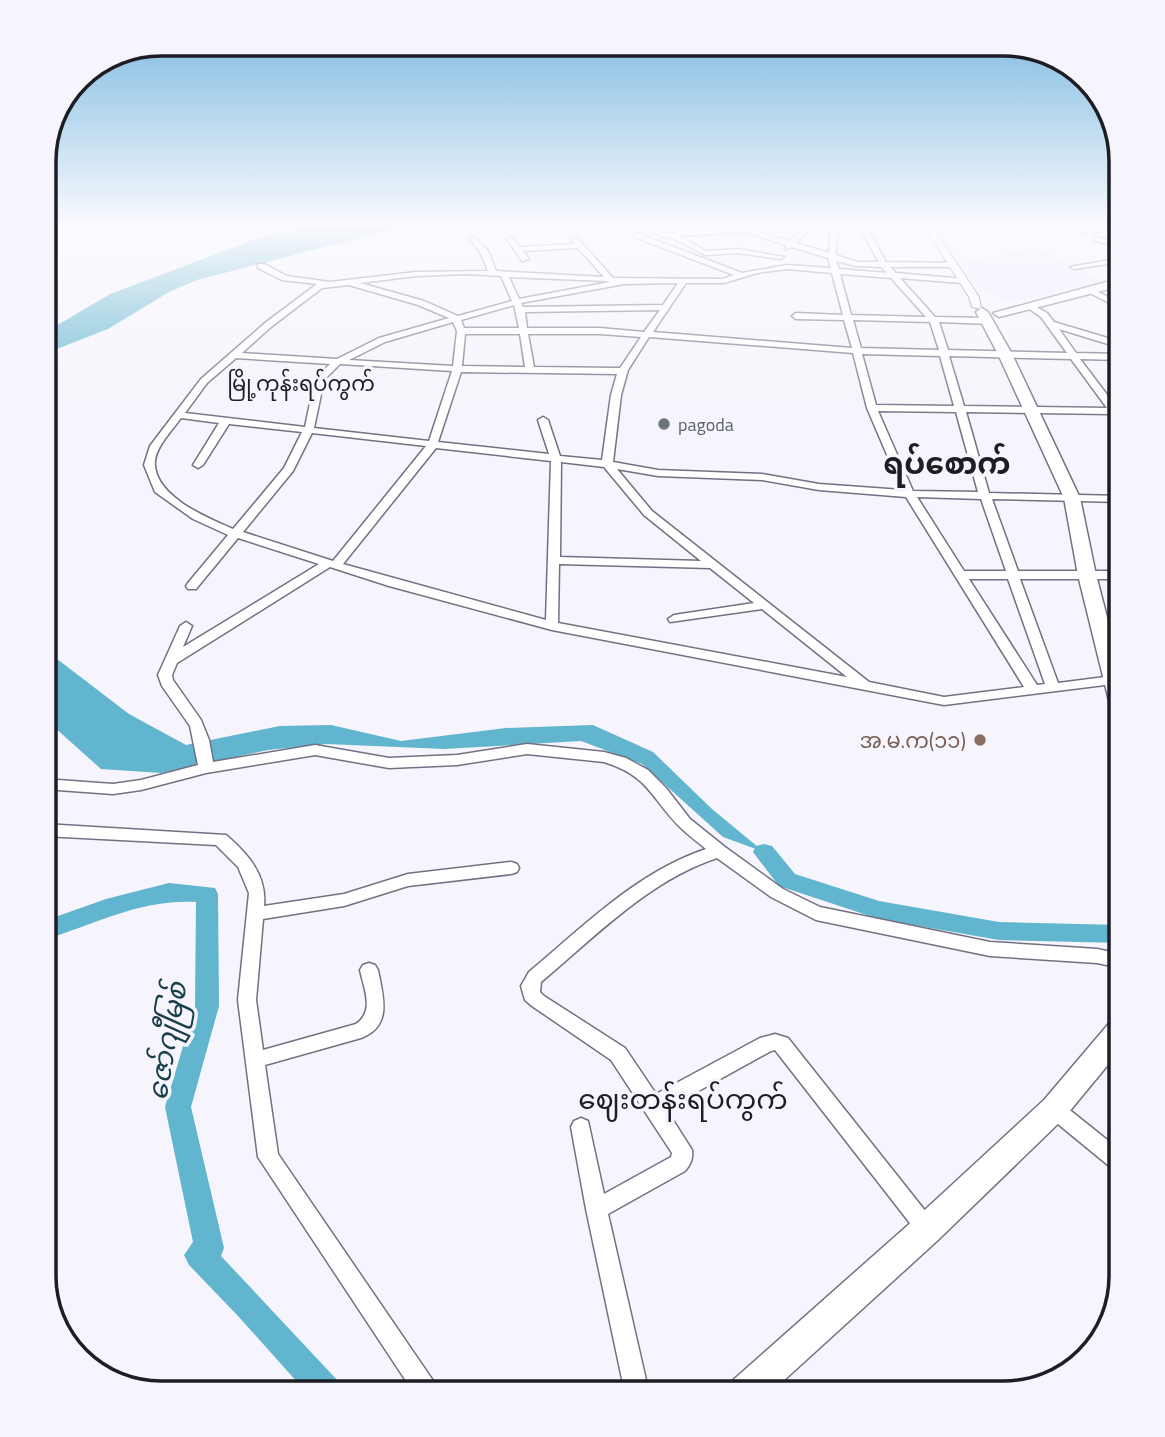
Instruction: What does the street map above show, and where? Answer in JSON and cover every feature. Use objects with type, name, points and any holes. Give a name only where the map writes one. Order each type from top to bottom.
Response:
[{"type":"highway","points":[[1079,293],[1027,307],[987,310],[1072,498],[1087,575],[1109,652]]},
{"type":"highway","points":[[759,1381],[928,1229],[1055,1109],[1109,1044]]},
{"type":"main road","points":[[972,293],[987,310]]},
{"type":"street","points":[[311,293],[204,381],[155,446],[149,465],[159,490],[197,517],[236,534],[393,583],[552,626],[944,701],[1109,681]]},
{"type":"street","points":[[172,660],[332,564],[432,446],[457,369],[461,331],[456,318],[421,303],[384,293]]},
{"type":"street","points":[[511,293],[518,306],[530,370]]},
{"type":"street","points":[[192,586],[289,469],[309,429],[320,379],[337,362],[382,340],[456,318],[575,293]]},
{"type":"street","points":[[675,293],[622,372],[616,395],[607,464],[648,513],[865,685]]},
{"type":"street","points":[[843,293],[872,408],[909,493],[1033,690]]},
{"type":"street","points":[[908,293],[935,322],[985,496],[1053,687]]},
{"type":"street","points":[[518,306],[665,307]]},
{"type":"street","points":[[1027,307],[1050,324],[1109,402]]},
{"type":"street","points":[[796,316],[935,322],[987,310]]},
{"type":"street","points":[[1050,324],[1109,341]]},
{"type":"street","points":[[461,331],[646,334],[859,351],[1109,357]]},
{"type":"street","points":[[234,355],[457,369],[622,372]]},
{"type":"street","points":[[872,408],[1109,411]]},
{"type":"street","points":[[177,415],[607,464],[658,473],[762,477],[819,487],[909,493],[1109,499]]},
{"type":"street","points":[[198,465],[226,420]]},
{"type":"street","points":[[543,421],[556,459],[552,626]]},
{"type":"street","points":[[553,560],[715,565]]},
{"type":"street","points":[[960,575],[1109,575]]},
{"type":"street","points":[[674,619],[767,605]]},
{"type":"street","points":[[186,626],[165,675],[167,682],[190,713],[203,740],[206,766]]},
{"type":"street","points":[[56,785],[113,789],[141,785],[206,766],[315,750],[389,763],[457,760],[527,749],[604,757],[643,774],[685,823],[719,851],[777,893],[816,913],[990,949],[1109,958]]},
{"type":"street","points":[[56,831],[220,839],[241,857],[253,876],[257,893],[247,1000],[268,1157],[420,1381]]},
{"type":"street","points":[[596,1209],[683,1158],[682,1150],[618,1054],[538,1001],[531,995],[530,986],[535,977],[638,891],[683,863],[719,851]]},
{"type":"street","points":[[254,914],[344,900],[408,880],[511,868]]},
{"type":"street","points":[[255,1060],[372,1025],[377,1013],[369,970]]},
{"type":"street","points":[[654,1105],[767,1044],[781,1044],[928,1229]]},
{"type":"street","points":[[1055,1109],[1109,1153]]},
{"type":"street","points":[[581,1127],[596,1209],[634,1381]]},
{"type":"shaded area","points":[[989,293],[1051,293],[1004,303]]},
{"type":"water","points":[[167,293],[108,329],[56,349],[56,326],[110,294]]},
{"type":"water","points":[[56,658],[129,714],[186,745],[280,726],[331,725],[401,741],[506,728],[593,725],[653,752],[712,809],[764,852],[723,837],[642,764],[581,741],[444,749],[327,744],[268,750],[161,773],[101,769],[56,729]]},
{"type":"waterway","points":[[764,852],[787,880],[879,910],[999,931],[1109,934]]},
{"type":"waterway","name":"ဇော်ဂျီမြစ်","points":[[56,927],[106,908],[169,892],[207,894],[207,1006],[178,1107],[209,1248],[199,1255],[249,1305],[317,1381]]},
{"type":"place","name":"pagoda","points":[[664,424]]},
{"type":"place","name":"အ.မ.က(၁၁)","points":[[980,740]]},
{"type":"district","name":"မြို့ကုန်းရပ်ကွက်","points":[[301,383]]},
{"type":"district","name":"ရပ်စောက်","points":[[947,463]]},
{"type":"district","name":"ဈေးတန်းရပ်ကွက်","points":[[683,1098]]}]
